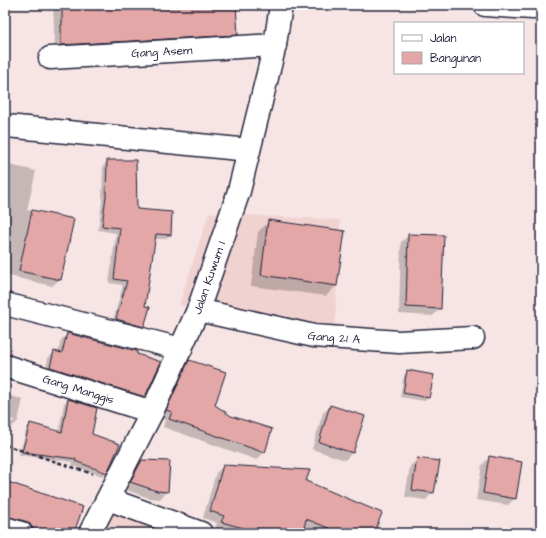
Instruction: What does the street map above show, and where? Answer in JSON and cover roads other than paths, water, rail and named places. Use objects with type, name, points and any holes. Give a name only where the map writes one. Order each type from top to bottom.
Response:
[{"type":"street","name":"Jalan Kuwum 1","points":[[90,533],[152,412],[198,310],[239,191],[274,45],[281,5]]},
{"type":"street","points":[[486,5],[533,8]]},
{"type":"street","name":"Gang Asem","points":[[50,58],[274,45]]},
{"type":"street","points":[[7,126],[249,150]]},
{"type":"street","points":[[5,304],[181,348]]},
{"type":"street","name":"Gang 21 A","points":[[198,310],[314,336],[399,342],[473,338]]},
{"type":"street","name":"Gang Manggis","points":[[5,366],[152,412]]},
{"type":"street","points":[[112,490],[201,533]]},
{"type":"street","points":[[5,528],[21,533]]}]
